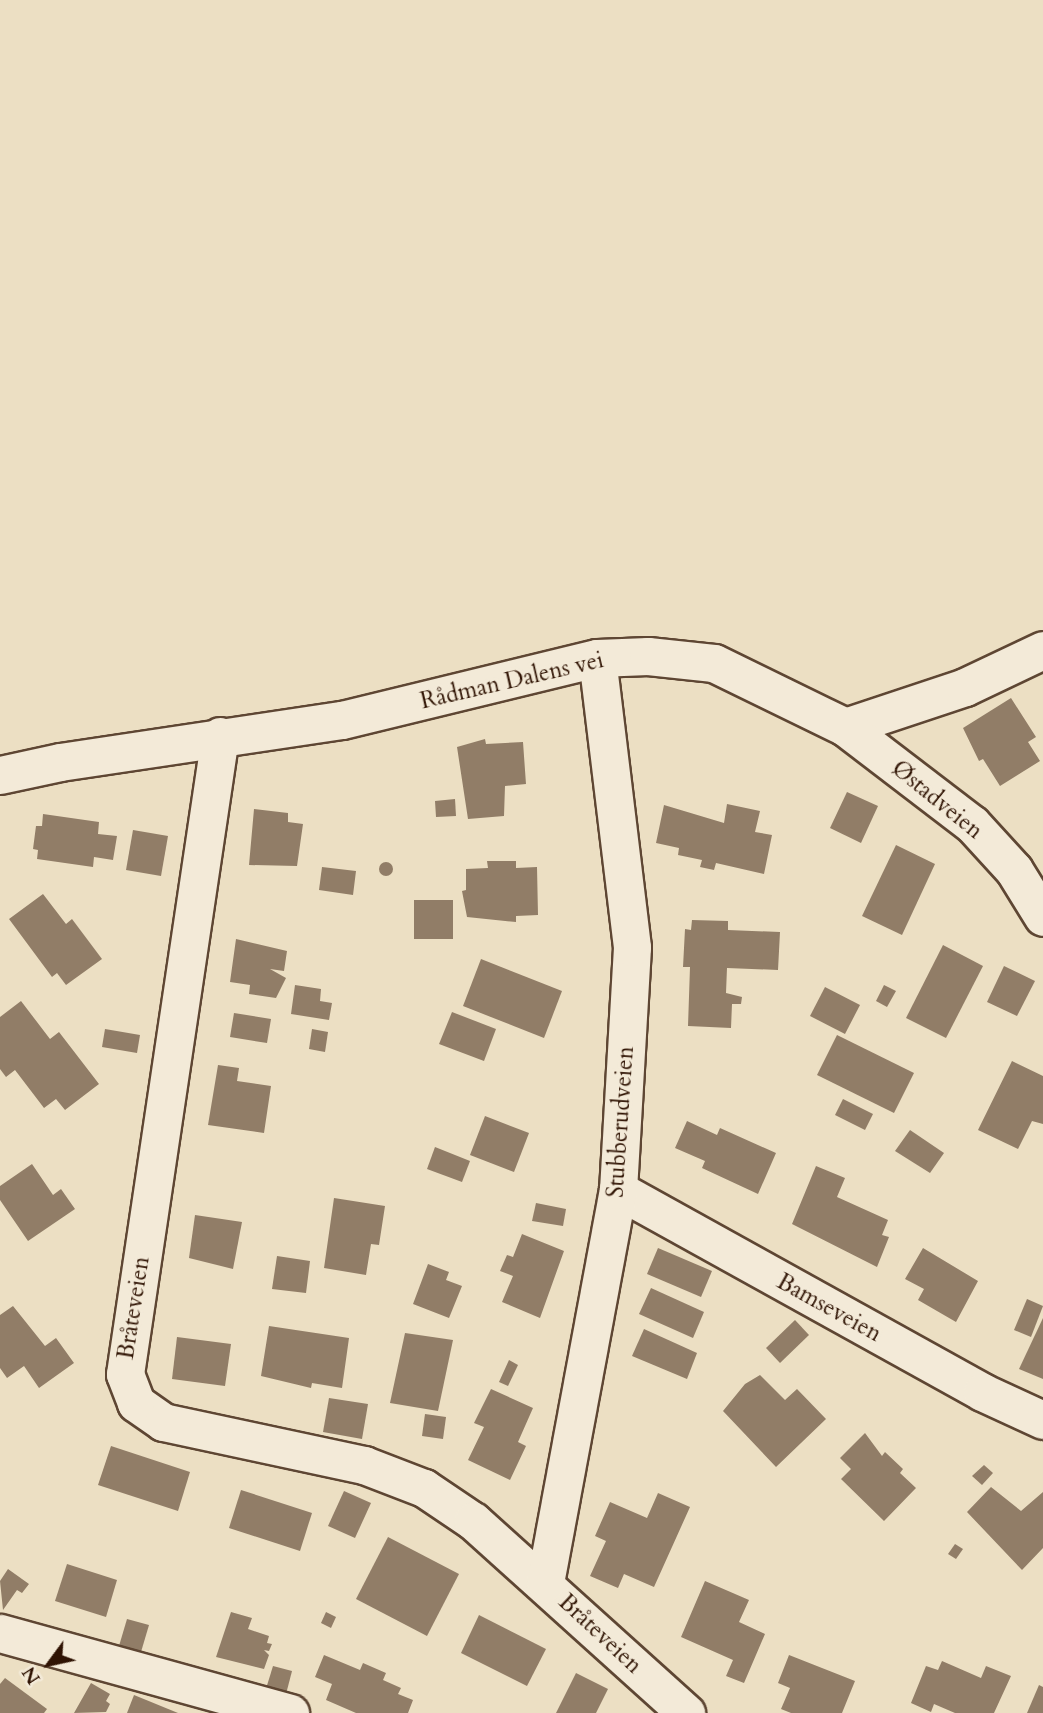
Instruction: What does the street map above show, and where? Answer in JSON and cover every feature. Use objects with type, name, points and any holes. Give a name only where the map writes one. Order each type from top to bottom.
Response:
[{"type":"street","points":[[845,727],[965,687],[1043,650]]},
{"type":"street","name":"Rådman Dalens vei","points":[[0,775],[220,736],[342,720],[597,658],[648,656],[714,663],[845,727]]},
{"type":"street","name":"Stubberudveien","points":[[545,1583],[618,1190],[632,947],[597,658]]},
{"type":"street","name":"Østadveien","points":[[845,727],[1029,865],[1043,917]]},
{"type":"street","name":"Bråteveien","points":[[220,736],[124,1374],[136,1403],[163,1422],[364,1465],[424,1488],[473,1521],[545,1583],[686,1713]]},
{"type":"street","name":"Bamseveien","points":[[618,1190],[982,1392],[1043,1420]]},
{"type":"street","points":[[0,1633],[290,1713]]},
{"type":"building","points":[[1011,698],[1036,737],[1028,742],[1040,761],[1000,786],[983,759],[979,761],[963,728]]},
{"type":"building","points":[[485,739],[486,744],[523,742],[526,784],[505,786],[504,816],[468,819],[457,747]]},
{"type":"building","points":[[847,792],[878,806],[861,843],[830,828]]},
{"type":"building","points":[[455,799],[456,816],[436,817],[435,801]]},
{"type":"building","points":[[727,804],[760,811],[755,832],[772,835],[764,874],[716,863],[714,870],[700,867],[702,860],[678,855],[679,848],[656,843],[664,805],[724,823]]},
{"type":"building","points":[[254,809],[288,813],[288,822],[303,824],[297,866],[249,865]]},
{"type":"building","points":[[43,814],[99,822],[98,834],[117,836],[113,860],[94,857],[93,867],[37,859],[38,850],[33,849],[36,826],[42,826]]},
{"type":"building","points":[[133,830],[168,836],[161,876],[126,870]]},
{"type":"building","points":[[896,845],[935,864],[902,935],[862,916]]},
{"type":"building","points":[[487,861],[516,861],[516,868],[537,867],[538,915],[516,916],[516,922],[467,917],[462,891],[466,890],[466,869],[488,868]]},
{"type":"building","points":[[383,862],[389,862],[393,869],[389,876],[383,876],[379,872],[379,866]]},
{"type":"building","points":[[322,867],[356,871],[353,895],[319,890]]},
{"type":"building","points":[[43,894],[66,924],[72,919],[102,959],[66,985],[57,973],[52,977],[9,919]]},
{"type":"building","points":[[414,900],[453,900],[453,939],[414,939]]},
{"type":"building","points":[[692,920],[728,921],[728,930],[780,932],[778,970],[727,968],[726,993],[742,997],[741,1004],[732,1004],[731,1028],[688,1026],[690,967],[683,967],[685,929],[691,930]]},
{"type":"building","points":[[236,939],[287,951],[284,971],[270,969],[286,978],[276,998],[249,994],[250,985],[230,982]]},
{"type":"building","points":[[943,945],[983,966],[946,1038],[906,1018]]},
{"type":"building","points":[[481,959],[562,991],[544,1038],[463,1006]]},
{"type":"building","points":[[1004,966],[1035,981],[1017,1016],[987,1002]]},
{"type":"building","points":[[295,985],[321,989],[320,1001],[332,1003],[329,1020],[291,1014]]},
{"type":"building","points":[[884,985],[896,991],[887,1007],[876,1001]]},
{"type":"building","points":[[825,987],[860,1005],[845,1034],[810,1016]]},
{"type":"building","points":[[21,1001],[50,1039],[59,1032],[99,1084],[65,1110],[56,1099],[44,1108],[15,1070],[6,1077],[0,1069],[0,1017]]},
{"type":"building","points":[[452,1012],[496,1029],[484,1061],[439,1044]]},
{"type":"building","points":[[234,1013],[271,1019],[267,1043],[230,1037]]},
{"type":"building","points":[[105,1029],[140,1035],[137,1053],[102,1047]]},
{"type":"building","points":[[312,1029],[328,1032],[325,1052],[309,1049]]},
{"type":"building","points":[[837,1035],[914,1073],[894,1113],[817,1075]]},
{"type":"building","points":[[1012,1061],[1043,1076],[1043,1124],[1032,1121],[1018,1149],[978,1130]]},
{"type":"building","points":[[218,1065],[239,1068],[237,1081],[271,1086],[264,1133],[208,1125]]},
{"type":"building","points":[[843,1099],[873,1114],[865,1130],[835,1115]]},
{"type":"building","points":[[485,1116],[529,1133],[514,1172],[470,1155]]},
{"type":"building","points":[[687,1121],[717,1135],[720,1128],[776,1153],[758,1194],[702,1168],[705,1161],[675,1148]]},
{"type":"building","points":[[910,1130],[944,1153],[930,1173],[895,1151]]},
{"type":"building","points":[[435,1147],[470,1161],[462,1182],[427,1169]]},
{"type":"building","points":[[32,1164],[53,1195],[61,1189],[75,1209],[28,1241],[0,1200],[0,1186]]},
{"type":"building","points":[[816,1166],[845,1178],[837,1197],[888,1220],[882,1235],[889,1237],[877,1267],[792,1224]]},
{"type":"building","points":[[334,1198],[385,1206],[379,1245],[371,1244],[366,1275],[324,1268]]},
{"type":"building","points":[[536,1203],[566,1209],[563,1226],[532,1221]]},
{"type":"building","points":[[195,1215],[242,1222],[233,1269],[189,1258]]},
{"type":"building","points":[[522,1234],[564,1251],[540,1318],[502,1302],[513,1276],[500,1271],[507,1255],[513,1257]]},
{"type":"building","points":[[658,1248],[712,1271],[701,1297],[647,1274]]},
{"type":"building","points":[[923,1248],[978,1281],[956,1322],[918,1300],[924,1289],[905,1279]]},
{"type":"building","points":[[277,1256],[310,1261],[306,1293],[272,1289]]},
{"type":"building","points":[[428,1264],[449,1272],[446,1280],[462,1286],[449,1318],[413,1304]]},
{"type":"building","points":[[651,1288],[704,1312],[693,1338],[639,1314]]},
{"type":"building","points":[[1027,1299],[1043,1306],[1031,1337],[1014,1330]]},
{"type":"building","points":[[13,1306],[45,1346],[56,1338],[74,1363],[39,1388],[24,1366],[7,1378],[0,1368],[0,1315]]},
{"type":"building","points":[[1043,1318],[1043,1379],[1019,1369]]},
{"type":"building","points":[[795,1320],[809,1335],[780,1363],[766,1348]]},
{"type":"building","points":[[269,1326],[349,1338],[342,1388],[312,1383],[311,1388],[261,1376]]},
{"type":"building","points":[[644,1329],[697,1353],[687,1379],[632,1356]]},
{"type":"building","points":[[405,1333],[453,1340],[438,1411],[390,1403]]},
{"type":"building","points":[[177,1337],[231,1344],[225,1386],[172,1379]]},
{"type":"building","points":[[509,1360],[518,1365],[508,1386],[499,1382]]},
{"type":"building","points":[[760,1375],[785,1400],[797,1389],[826,1419],[776,1467],[723,1411],[745,1384]]},
{"type":"building","points":[[491,1389],[533,1408],[518,1442],[526,1446],[510,1480],[468,1460],[484,1427],[474,1423]]},
{"type":"building","points":[[329,1398],[368,1404],[362,1439],[323,1432]]},
{"type":"building","points":[[425,1414],[446,1417],[443,1439],[422,1436]]},
{"type":"building","points":[[865,1433],[882,1456],[885,1452],[903,1469],[900,1473],[916,1488],[884,1521],[841,1479],[851,1469],[840,1458]]},
{"type":"building","points":[[111,1446],[190,1472],[178,1511],[98,1485]]},
{"type":"building","points":[[984,1465],[993,1473],[982,1485],[972,1476]]},
{"type":"building","points":[[991,1487],[1021,1511],[1043,1492],[1043,1548],[1022,1570],[967,1512]]},
{"type":"building","points":[[241,1490],[312,1513],[300,1551],[229,1528]]},
{"type":"building","points":[[344,1491],[371,1503],[355,1538],[328,1526]]},
{"type":"building","points":[[658,1493],[690,1507],[654,1587],[624,1574],[618,1588],[590,1576],[606,1541],[595,1536],[610,1502],[647,1518]]},
{"type":"building","points":[[388,1537],[459,1574],[427,1636],[356,1599]]},
{"type":"building","points":[[955,1544],[963,1549],[956,1559],[948,1554]]},
{"type":"building","points":[[67,1564],[117,1580],[106,1617],[55,1601]]},
{"type":"building","points":[[8,1569],[29,1584],[22,1593],[17,1590],[3,1610],[0,1581]]},
{"type":"building","points":[[705,1581],[749,1600],[739,1622],[765,1634],[744,1683],[726,1676],[733,1660],[681,1637]]},
{"type":"building","points":[[231,1612],[252,1618],[248,1629],[269,1636],[267,1643],[272,1644],[269,1651],[264,1650],[269,1655],[264,1669],[216,1657]]},
{"type":"building","points":[[326,1612],[336,1617],[331,1628],[321,1623]]},
{"type":"building","points":[[479,1615],[546,1649],[527,1686],[461,1653]]},
{"type":"building","points":[[127,1619],[149,1625],[141,1652],[119,1646]]},
{"type":"building","points":[[324,1655],[360,1670],[363,1663],[386,1673],[383,1680],[401,1688],[398,1694],[413,1700],[408,1713],[356,1713],[326,1700],[332,1684],[315,1677]]},
{"type":"building","points":[[789,1655],[855,1681],[842,1713],[791,1713],[781,1709],[790,1688],[778,1683]]},
{"type":"building","points":[[942,1661],[981,1678],[986,1666],[1011,1676],[994,1713],[955,1713],[934,1704],[931,1712],[911,1703],[926,1666],[938,1670]]},
{"type":"building","points":[[273,1666],[292,1671],[285,1698],[265,1692]]},
{"type":"building","points":[[576,1673],[608,1689],[596,1713],[556,1713]]},
{"type":"building","points":[[5,1678],[47,1709],[44,1713],[0,1713],[0,1684]]},
{"type":"building","points":[[91,1683],[110,1694],[106,1701],[110,1704],[106,1712],[74,1713]]},
{"type":"building","points":[[1039,1685],[1043,1687],[1043,1713],[1027,1713]]},
{"type":"building","points":[[134,1695],[178,1713],[127,1713]]}]
